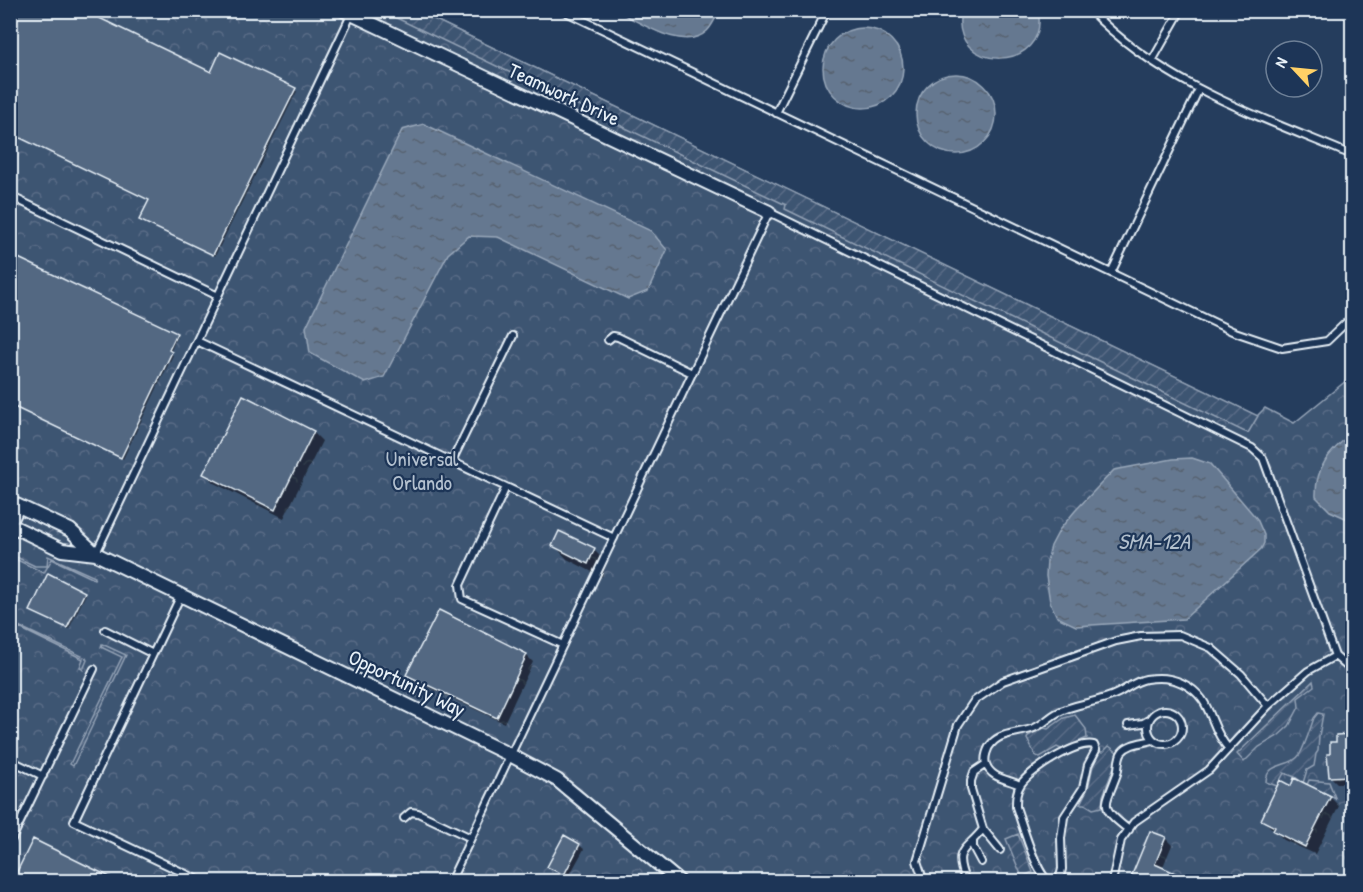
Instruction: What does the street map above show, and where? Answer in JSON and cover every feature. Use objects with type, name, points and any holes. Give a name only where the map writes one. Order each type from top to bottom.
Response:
[{"type":"street","name":"Teamwork Drive","points":[[347,13],[769,212]]},
{"type":"street","name":"Opportunity Way","points":[[16,505],[70,531],[96,554],[557,780],[680,882]]},
{"type":"street","name":"Opportunity Way","points":[[11,525],[62,550],[96,554]]},
{"type":"lane","points":[[561,10],[1232,331],[1282,348],[1327,341],[1353,317]]},
{"type":"lane","points":[[776,113],[827,10]]},
{"type":"lane","points":[[1090,10],[1111,32],[1152,61],[1199,89],[1353,155]]},
{"type":"lane","points":[[1152,61],[1181,10]]},
{"type":"lane","points":[[96,554],[218,296],[347,13]]},
{"type":"lane","points":[[1111,273],[1199,89]]},
{"type":"lane","points":[[10,196],[218,296]]},
{"type":"lane","points":[[450,882],[769,212],[1252,448],[1263,458],[1335,656],[1353,671]]},
{"type":"lane","points":[[452,461],[513,336]]},
{"type":"lane","points":[[608,340],[613,336],[618,337],[692,373]]},
{"type":"lane","points":[[197,341],[614,538]]},
{"type":"lane","points":[[506,487],[459,585],[462,599],[562,645]]},
{"type":"lane","points":[[11,525],[16,505]]},
{"type":"lane","points":[[181,595],[74,821],[203,882]]},
{"type":"lane","points":[[105,630],[153,654]]},
{"type":"lane","points":[[924,882],[917,861],[958,725],[974,701],[1003,681],[1116,641],[1141,636],[1180,635],[1211,648],[1241,674],[1268,706]]},
{"type":"lane","points":[[1112,882],[1121,840],[1134,822],[1209,770],[1268,706],[1308,671],[1335,656]]},
{"type":"lane","points":[[10,843],[94,669]]},
{"type":"lane","points":[[1020,785],[996,776],[986,764],[991,743],[999,738],[1020,734],[1037,727],[1064,709],[1100,700],[1137,681],[1156,678],[1174,680],[1194,690],[1209,708],[1219,738],[1228,748]]},
{"type":"lane","points":[[1128,724],[1143,723],[1159,712],[1170,711],[1179,718],[1181,723],[1181,734],[1173,742],[1163,744],[1153,740],[1131,746],[1123,750],[1120,755],[1116,776],[1107,796],[1106,805],[1108,812],[1129,830]]},
{"type":"lane","points":[[1150,719],[1148,730],[1153,740]]},
{"type":"lane","points":[[1081,745],[1094,745],[1096,750],[1088,765],[1083,788],[1064,818],[1061,838],[1062,869],[1054,881],[1046,879],[1042,874],[1016,807],[1020,785],[1033,773],[1069,750],[1081,745]]},
{"type":"lane","points":[[10,760],[43,776]]},
{"type":"lane","points":[[986,764],[974,772],[970,781],[971,789],[983,829],[1000,850]]},
{"type":"lane","points":[[404,818],[411,812],[418,813],[471,838]]},
{"type":"lane","points":[[966,882],[960,866],[960,856],[966,845],[983,829]]},
{"type":"lane","points":[[973,840],[973,847],[981,862]]},
{"type":"green space","name":"Universal Orlando","points":[[10,11],[417,11],[1257,416],[1265,408],[1294,423],[1352,376],[1352,881],[11,881]]},
{"type":"green space","points":[[382,11],[417,11],[1258,416],[1248,433],[1243,431],[785,209],[786,205]]},
{"type":"green space","points":[[10,554],[35,566],[47,566],[48,556],[95,577],[94,579],[52,559],[44,573],[11,557]]},
{"type":"green space","points":[[10,622],[86,658],[83,670],[80,667],[83,659]]},
{"type":"green space","points":[[102,644],[126,655],[73,766],[70,764],[122,657],[101,647]]},
{"type":"green space","points":[[1313,681],[1314,686],[1298,698],[1299,707],[1289,726],[1278,736],[1259,747],[1244,762],[1237,754]]},
{"type":"green space","points":[[1318,713],[1323,714],[1318,751],[1314,766],[1307,770],[1303,783],[1284,773],[1277,786],[1266,782],[1270,771],[1300,754]]},
{"type":"green space","points":[[1075,715],[1086,729],[1087,738],[1061,749],[1057,747],[1040,757],[1036,756],[1027,739],[1028,736]]},
{"type":"green space","points":[[1109,746],[1117,752],[1116,761],[1103,796],[1102,807],[1093,809],[1080,804],[1100,752]]},
{"type":"green space","points":[[1309,780],[1329,782],[1336,800],[1307,785]]},
{"type":"green space","points":[[1018,834],[1033,872],[1022,877],[1006,839]]},
{"type":"water","points":[[1038,10],[1038,31],[1030,46],[1016,55],[1000,58],[983,55],[969,46],[961,32],[961,11]]},
{"type":"water","points":[[617,11],[719,11],[707,31],[697,37],[686,39],[662,33]]},
{"type":"water","points":[[863,28],[878,31],[891,40],[900,53],[903,68],[900,83],[891,96],[878,105],[863,108],[848,105],[835,96],[826,83],[823,68],[826,53],[835,40],[848,31]]},
{"type":"water","points":[[956,74],[971,77],[984,86],[993,99],[996,114],[993,129],[984,142],[971,151],[956,154],[941,151],[928,142],[919,129],[916,114],[919,99],[928,86],[941,77]]},
{"type":"water","points":[[424,124],[651,231],[667,250],[648,291],[628,299],[498,237],[469,236],[448,254],[384,377],[365,383],[310,353],[306,327],[402,130]]},
{"type":"water","points":[[1352,433],[1352,521],[1330,511],[1316,497],[1316,486],[1325,460]]},
{"type":"water","name":"SMA-12A","points":[[1192,458],[1210,464],[1257,519],[1264,535],[1261,549],[1184,619],[1076,626],[1057,617],[1050,602],[1046,576],[1047,561],[1051,546],[1060,529],[1075,511],[1114,470],[1173,459]]},
{"type":"building","points":[[10,10],[83,10],[211,72],[220,52],[296,88],[213,255],[139,220],[149,200],[10,133]]},
{"type":"building","points":[[10,254],[177,333],[169,350],[172,352],[121,458],[10,405]]},
{"type":"building","points":[[243,395],[314,431],[275,510],[203,474]]},
{"type":"building","points":[[559,531],[595,548],[588,564],[552,546]]},
{"type":"building","points":[[48,573],[85,592],[67,628],[30,611]]},
{"type":"building","points":[[439,610],[527,654],[497,718],[406,675]]},
{"type":"building","points":[[1351,734],[1353,776],[1329,777],[1327,754],[1330,754],[1330,742],[1336,742],[1336,735]]},
{"type":"building","points":[[1294,778],[1331,796],[1305,847],[1273,831],[1275,827],[1261,820],[1280,780],[1291,786]]},
{"type":"building","points":[[1150,831],[1166,837],[1155,864],[1195,882],[1129,882]]},
{"type":"building","points":[[564,835],[580,844],[564,875],[547,867]]},
{"type":"building","points":[[33,839],[120,882],[12,882]]}]
